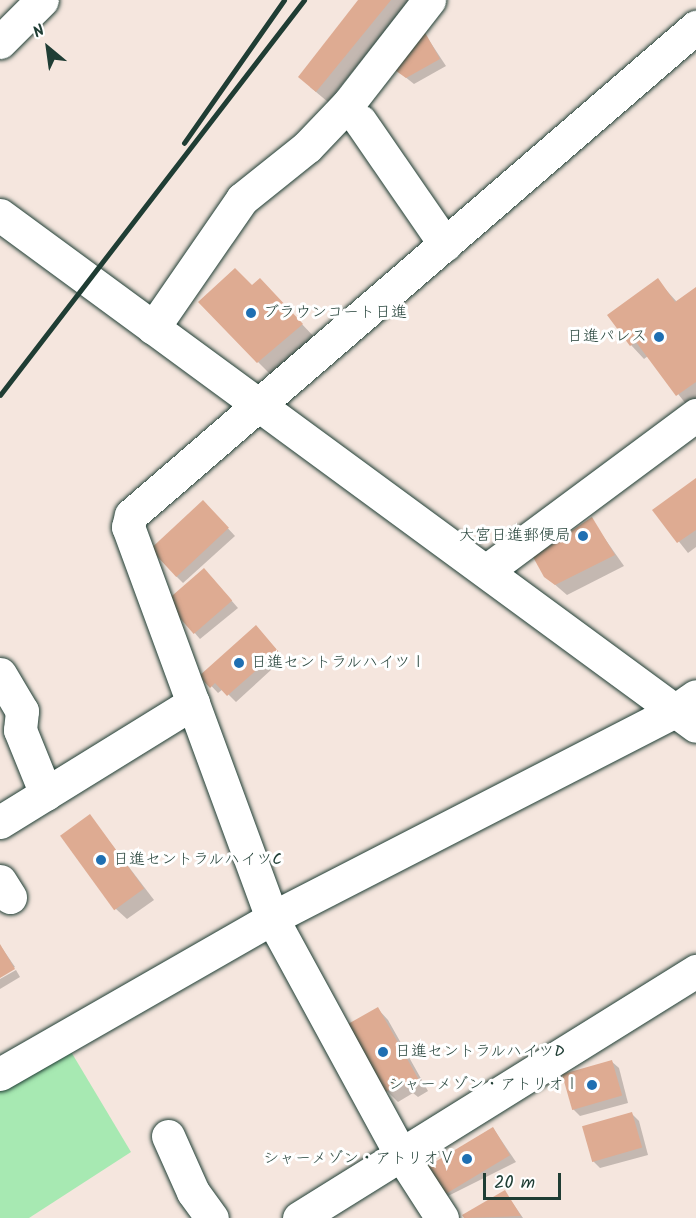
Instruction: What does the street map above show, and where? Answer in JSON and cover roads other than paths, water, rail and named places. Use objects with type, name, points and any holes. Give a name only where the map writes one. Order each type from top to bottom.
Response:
[{"type":"street","points":[[153,328],[242,199],[324,130],[429,0]]},
{"type":"street","points":[[0,42],[28,5]]},
{"type":"street","points":[[442,1218],[400,1153],[272,918],[128,527],[131,515],[696,27]]},
{"type":"street","points":[[360,121],[445,244]]},
{"type":"street","points":[[0,215],[486,571],[689,711],[272,918],[0,1074]]},
{"type":"street","points":[[486,571],[696,415]]},
{"type":"street","points":[[0,674],[22,711],[20,730],[12,748],[46,794]]},
{"type":"street","points":[[0,822],[193,703]]},
{"type":"street","points":[[299,1218],[400,1153],[696,972]]},
{"type":"street","points":[[168,1136],[193,1192],[212,1218]]},
{"type":"railway","points":[[184,143],[284,0]]},
{"type":"railway","points":[[0,395],[304,0]]},
{"type":"place","name":"ブラウンコート日進","points":[[251,313]]},
{"type":"place","name":"日進パレス","points":[[659,337]]},
{"type":"place","name":"大宮日進郵便局","points":[[583,536]]},
{"type":"place","name":"日進セントラルハイツⅠ","points":[[239,663]]},
{"type":"place","name":"日進セントラルハイツC","points":[[101,860]]},
{"type":"place","name":"日進セントラルハイツD","points":[[383,1052]]},
{"type":"place","name":"シャーメゾン・アトリオⅠ","points":[[592,1085]]},
{"type":"place","name":"シャーメゾン・アトリオⅤ","points":[[467,1159]]}]
